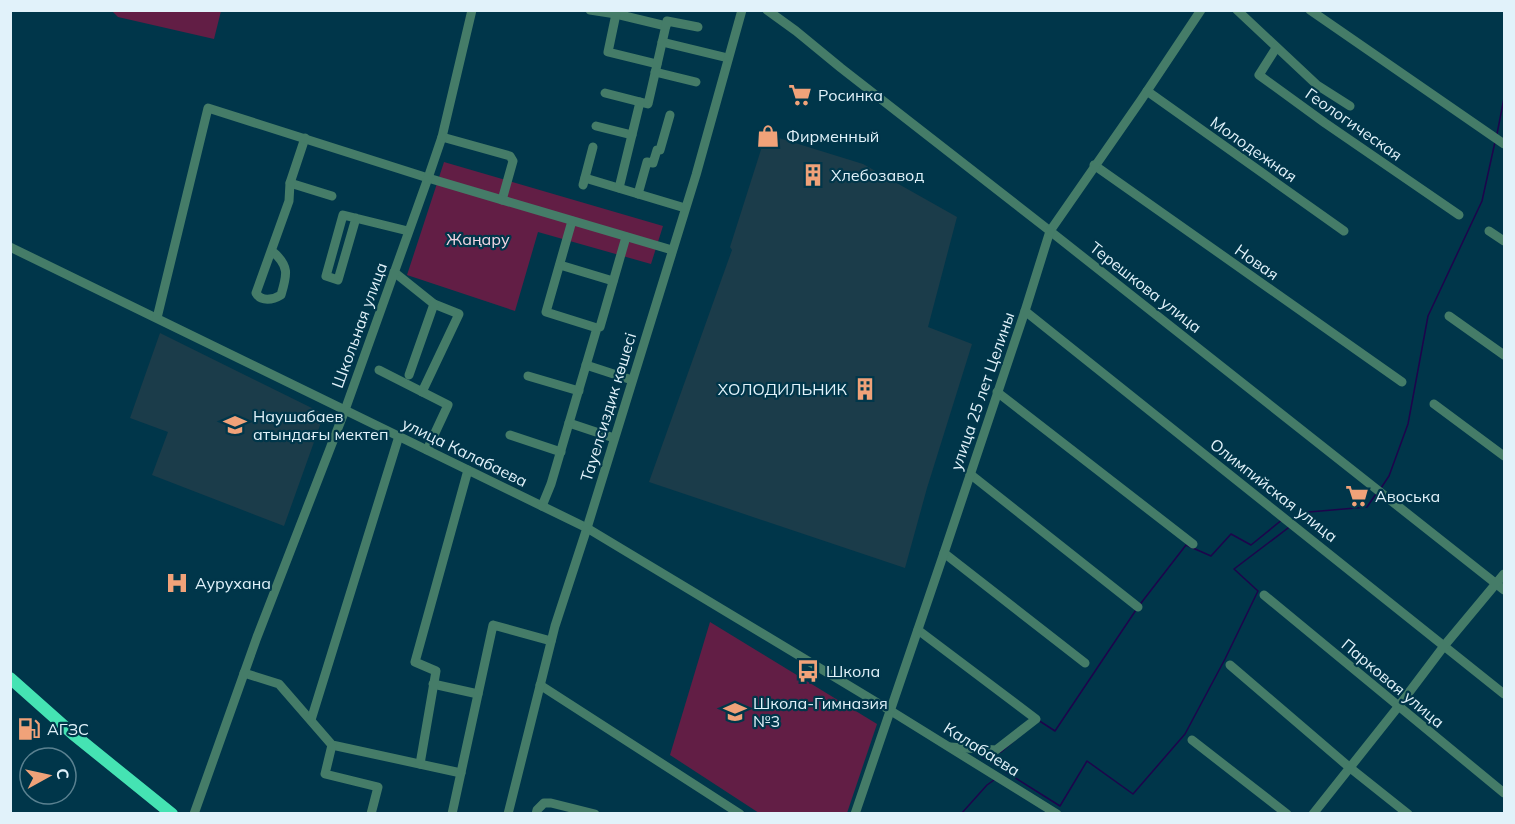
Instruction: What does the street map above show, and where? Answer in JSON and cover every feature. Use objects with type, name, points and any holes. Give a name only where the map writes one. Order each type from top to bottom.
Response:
[{"type":"highway","points":[[10,678],[73,734],[172,813]]},
{"type":"street","name":"Школьная улица","points":[[194,813],[244,673],[345,410],[428,178],[442,137],[472,10]]},
{"type":"street","points":[[590,10],[666,26]]},
{"type":"street","name":"Тауелсиздик көшесі","points":[[508,813],[551,641],[685,208],[742,10]]},
{"type":"street","name":"Терешкова улица","points":[[767,10],[1504,590]]},
{"type":"street","name":"улица 25 лет Целины","points":[[855,813],[998,392],[1050,231],[1201,10]]},
{"type":"street","name":"Геологическая","points":[[1237,10],[1317,85],[1350,106]]},
{"type":"street","points":[[1310,10],[1504,144]]},
{"type":"street","points":[[616,14],[608,52],[696,82]]},
{"type":"street","points":[[605,93],[648,104],[668,21],[698,27]]},
{"type":"street","points":[[662,42],[728,58]]},
{"type":"street","name":"Геологическая","points":[[1276,48],[1259,75],[1459,215]]},
{"type":"street","name":"Молодежная","points":[[1147,91],[1344,231]]},
{"type":"street","points":[[619,188],[640,102]]},
{"type":"street","points":[[157,318],[208,108],[428,178],[672,250]]},
{"type":"street","points":[[638,194],[647,162],[653,163],[657,150],[660,150],[670,115]]},
{"type":"street","points":[[596,126],[632,135]]},
{"type":"street","points":[[442,137],[510,156],[513,161],[502,200]]},
{"type":"street","points":[[272,251],[285,266],[287,277],[281,295],[272,300],[261,298],[256,293],[289,201],[290,183],[305,138]]},
{"type":"street","points":[[593,147],[584,182],[619,188],[685,208]]},
{"type":"street","name":"Новая","points":[[1094,165],[1402,382]]},
{"type":"street","points":[[290,183],[332,196]]},
{"type":"street","points":[[356,218],[338,280],[326,276],[343,215],[356,218],[408,231]]},
{"type":"street","points":[[572,221],[546,312],[597,328]]},
{"type":"street","points":[[1490,231],[1504,241]]},
{"type":"street","points":[[542,506],[561,452],[626,237]]},
{"type":"street","name":"улица Калабаева","points":[[10,246],[587,528],[891,711]]},
{"type":"street","points":[[560,265],[613,281]]},
{"type":"street","points":[[394,272],[434,304],[459,314],[422,392]]},
{"type":"street","points":[[410,375],[434,304]]},
{"type":"street","name":"Олимпийская улица","points":[[1025,311],[1504,693]]},
{"type":"street","points":[[1449,316],[1504,355]]},
{"type":"street","points":[[586,365],[632,380]]},
{"type":"street","points":[[378,370],[448,405],[427,450]]},
{"type":"street","points":[[528,376],[579,391]]},
{"type":"street","points":[[998,392],[1193,544]]},
{"type":"street","points":[[1434,404],[1504,456]]},
{"type":"street","points":[[569,423],[614,438]]},
{"type":"street","points":[[510,435],[561,452]]},
{"type":"street","points":[[310,720],[399,436]]},
{"type":"street","points":[[420,764],[436,671],[415,663],[468,470]]},
{"type":"street","points":[[970,474],[1138,607]]},
{"type":"street","points":[[944,553],[1084,663]]},
{"type":"street","points":[[1313,813],[1444,646],[1504,574]]},
{"type":"street","name":"Парковая улица","points":[[1264,595],[1504,794]]},
{"type":"street","points":[[452,813],[493,624],[551,641]]},
{"type":"street","points":[[918,630],[1036,718],[996,750],[949,747]]},
{"type":"street","points":[[1230,665],[1349,767],[1408,813]]},
{"type":"street","points":[[244,673],[279,684],[332,744],[461,773]]},
{"type":"street","points":[[433,684],[478,694]]},
{"type":"street","points":[[540,685],[740,813]]},
{"type":"street","name":"Калабаева","points":[[891,711],[1057,813]]},
{"type":"street","points":[[1192,740],[1287,813]]},
{"type":"street","points":[[332,744],[325,774],[378,787],[371,813]]},
{"type":"street","points":[[536,813],[544,803],[595,813]]},
{"type":"shaded area","points":[[766,134],[863,164],[957,217],[928,327],[972,344],[927,488],[905,568],[649,482],[732,250],[730,247]]},
{"type":"shaded area","name":"Наушабаев атындағы мектеп","points":[[160,333],[324,414],[284,526],[152,475],[168,432],[130,418]]},
{"type":"green space","points":[[112,11],[221,11],[214,39],[118,17]]},
{"type":"green space","name":"Жаңару","points":[[444,162],[663,226],[651,264],[538,232],[515,311],[407,275]]},
{"type":"green space","points":[[710,622],[877,724],[847,813],[759,813],[670,755]]},
{"type":"waterway","points":[[1497,134],[1504,98]]},
{"type":"waterway","points":[[1381,488],[1389,476],[1408,424],[1428,316],[1482,201],[1495,142]]},
{"type":"waterway","points":[[1293,519],[1309,512],[1367,507],[1376,494]]},
{"type":"waterway","points":[[1283,519],[1292,525],[1234,569],[1258,591],[1185,734],[1133,794],[1087,761],[1060,806],[979,755],[1001,752],[1038,720],[1055,731],[1138,607],[1186,545],[1211,556],[1231,534],[1251,545],[1283,519]]},
{"type":"waterway","points":[[961,814],[994,780]]},
{"type":"place","name":"Росинка","points":[[800,95]]},
{"type":"place","name":"Фирменный","points":[[768,136]]},
{"type":"place","name":"Хлебозавод","points":[[813,175]]},
{"type":"place","name":"ХОЛОДИЛЬНИК","points":[[865,389]]},
{"type":"place","name":"Наушабаев атындағы мектеп","points":[[235,425]]},
{"type":"place","name":"Авоська","points":[[1357,496]]},
{"type":"place","name":"Аурухана","points":[[177,583]]},
{"type":"place","name":"Школа","points":[[808,671]]},
{"type":"place","name":"Школа-Гимназия №3","points":[[735,712]]},
{"type":"place","name":"АГЗС","points":[[29,729]]}]
